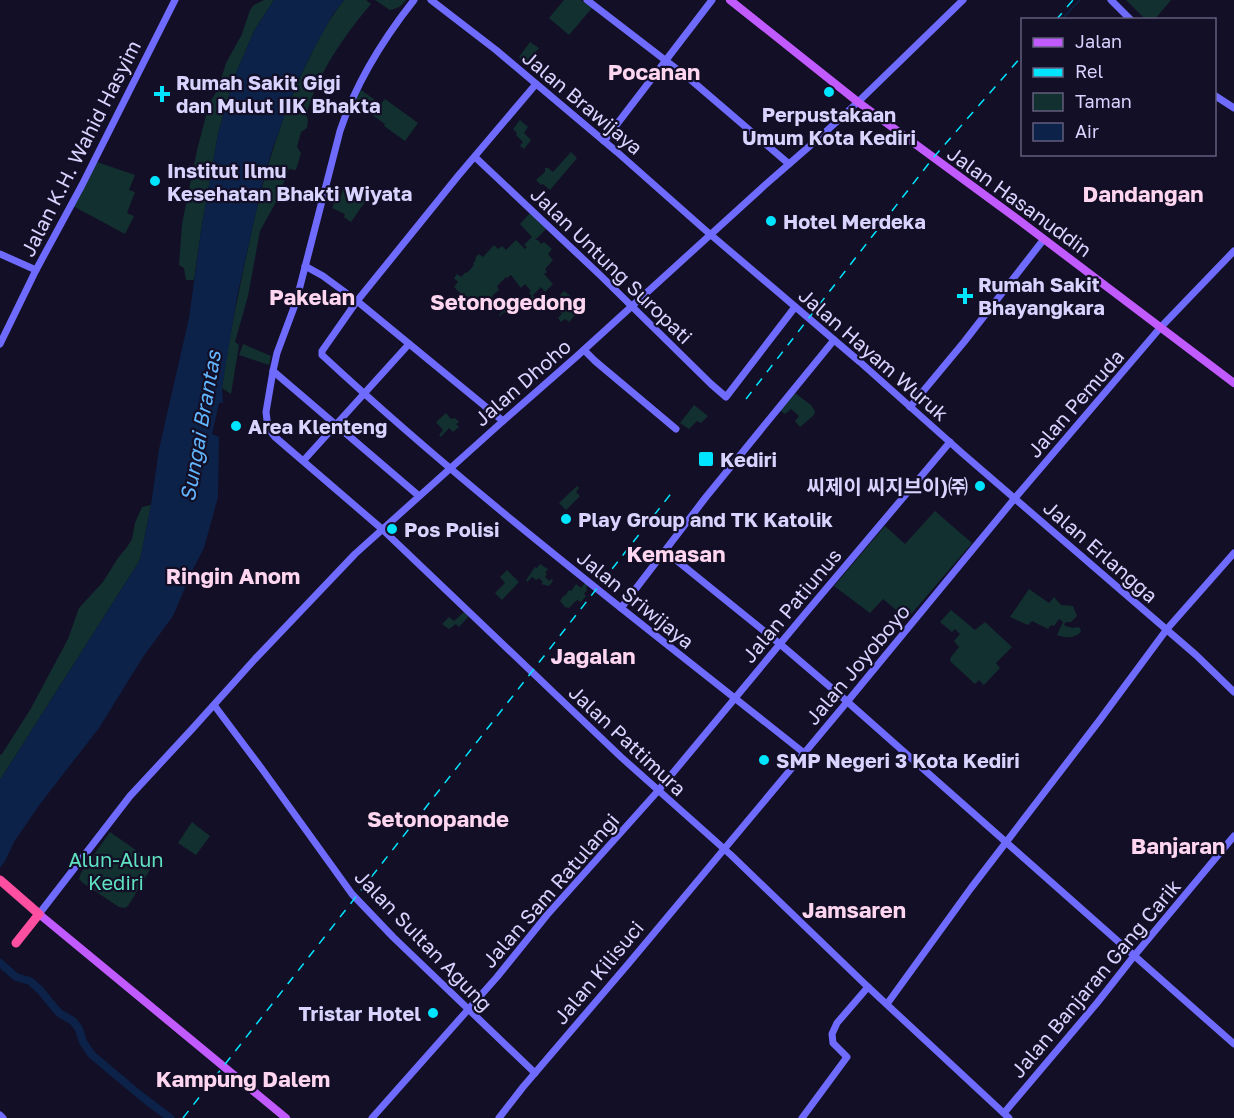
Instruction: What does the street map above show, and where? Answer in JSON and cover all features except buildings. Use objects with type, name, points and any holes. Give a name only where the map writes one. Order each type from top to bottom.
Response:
[{"type":"highway","points":[[3,883],[39,914],[16,943]]},
{"type":"main road","name":"Jalan Hasanuddin","points":[[730,0],[858,102],[1044,239],[1234,384]]},
{"type":"main road","points":[[39,914],[286,1118]]},
{"type":"street","name":"Jalan K.H. Wahid Hasyim","points":[[0,344],[175,0]]},
{"type":"street","points":[[414,0],[398,21],[365,75],[347,110],[296,302],[277,353],[273,371],[419,496]]},
{"type":"street","name":"Jalan Brawijaya","points":[[430,0],[479,36],[711,235]]},
{"type":"street","points":[[587,0],[666,60],[789,164]]},
{"type":"street","points":[[604,141],[712,0]]},
{"type":"street","name":"Jalan Dhoho","points":[[39,914],[120,808],[328,581],[381,529],[584,350],[858,102],[963,0]]},
{"type":"street","points":[[1111,0],[1129,18]]},
{"type":"street","points":[[357,302],[536,84]]},
{"type":"street","points":[[1216,96],[1234,108]]},
{"type":"street","name":"Jalan Untung Suropati","points":[[475,157],[726,397],[795,307]]},
{"type":"street","name":"Jalan Hayam Wuruk","points":[[711,235],[1015,498]]},
{"type":"street","points":[[910,407],[1044,239]]},
{"type":"street","name":"Jalan Pemuda","points":[[1015,498],[1160,328],[1234,251]]},
{"type":"street","points":[[0,254],[36,270]]},
{"type":"street","points":[[305,266],[323,276],[357,302],[503,421]]},
{"type":"street","name":"Jalan Sriwijaya","points":[[357,302],[322,353],[449,468],[804,753]]},
{"type":"street","points":[[621,608],[753,437],[834,340]]},
{"type":"street","points":[[304,460],[409,344]]},
{"type":"street","points":[[584,350],[676,429]]},
{"type":"street","name":"Jalan Pattimura","points":[[273,371],[266,424],[275,437],[381,529],[1007,1115]]},
{"type":"street","name":"Jalan Patiunus","points":[[658,790],[950,442]]},
{"type":"street","name":"Jalan Erlangga","points":[[1015,498],[1197,655],[1234,693]]},
{"type":"street","name":"Jalan Joyoboyo","points":[[723,849],[1015,498]]},
{"type":"street","points":[[665,551],[780,644],[847,702],[1234,1044]]},
{"type":"street","points":[[887,1004],[1167,629],[1234,553]]},
{"type":"street","name":"Jalan Sultan Agung","points":[[213,705],[359,902],[535,1073]]},
{"type":"street","name":"Jalan Sam Ratulangi","points":[[372,1118],[658,790]]},
{"type":"street","name":"Jalan Banjaran Gang Carik","points":[[1007,1115],[1134,956],[1234,836]]},
{"type":"street","name":"Jalan Kilisuci","points":[[499,1118],[723,849]]},
{"type":"street","points":[[802,1118],[847,1057],[833,1043],[832,1032],[839,1020],[868,987]]},
{"type":"green space","points":[[264,0],[274,0],[254,31],[234,78],[218,134],[194,280],[186,280],[184,268],[179,265],[182,224],[209,104],[218,89],[226,63],[242,34],[250,10]]},
{"type":"green space","points":[[344,0],[366,0],[371,4],[341,42],[317,85],[306,116],[307,128],[301,132],[297,147],[301,153],[296,170],[289,169],[276,202],[260,231],[248,296],[235,342],[239,345],[231,394],[222,388],[228,348],[248,246],[267,170],[292,95],[317,43]]},
{"type":"green space","points":[[375,0],[406,0],[399,7],[390,10]]},
{"type":"green space","points":[[564,0],[581,0],[592,8],[569,35],[549,18]]},
{"type":"green space","points":[[1126,0],[1171,0],[1156,18],[1144,18]]},
{"type":"green space","points":[[530,42],[539,48],[526,63],[521,63],[519,57]]},
{"type":"green space","points":[[361,90],[381,104],[385,99],[418,123],[405,141],[355,101]]},
{"type":"green space","points":[[520,120],[528,127],[524,133],[531,140],[524,149],[520,146],[523,142],[513,129]]},
{"type":"green space","points":[[571,152],[577,158],[550,190],[536,180],[545,172],[545,168],[553,172]]},
{"type":"green space","points":[[94,161],[135,175],[129,190],[135,192],[127,213],[134,216],[125,234],[71,205]]},
{"type":"green space","points":[[343,189],[367,199],[351,222],[344,217],[345,214],[332,208],[333,195],[341,196]]},
{"type":"green space","points":[[531,212],[547,228],[535,240],[541,244],[544,242],[552,249],[548,254],[553,260],[545,269],[547,272],[544,274],[553,284],[545,292],[541,287],[533,295],[539,306],[535,309],[527,300],[532,296],[529,293],[531,291],[525,284],[521,288],[511,275],[497,286],[499,290],[492,296],[500,305],[503,306],[507,302],[513,310],[509,315],[504,312],[500,316],[502,309],[499,306],[493,310],[480,296],[471,304],[454,287],[458,282],[454,278],[457,274],[461,277],[467,273],[474,265],[475,258],[479,254],[483,257],[494,245],[498,249],[502,246],[506,250],[516,240],[525,249],[527,247],[524,245],[532,237],[520,224]]},
{"type":"green space","points":[[564,291],[583,306],[569,322],[565,319],[561,322],[558,318],[562,314],[553,305],[558,300],[563,305],[566,302],[560,295]]},
{"type":"green space","points":[[243,344],[271,356],[269,365],[239,355]]},
{"type":"green space","points":[[795,393],[815,411],[814,415],[800,427],[795,421],[799,416],[791,409],[785,414],[779,410]]},
{"type":"green space","points":[[694,405],[708,416],[701,423],[697,421],[689,429],[680,423]]},
{"type":"green space","points":[[446,413],[451,419],[455,418],[459,422],[456,424],[459,427],[453,432],[449,428],[441,437],[439,435],[443,430],[436,422]]},
{"type":"green space","points":[[577,486],[579,488],[576,492],[580,496],[566,510],[559,503]]},
{"type":"green space","points":[[151,505],[140,560],[0,780],[0,755],[30,710],[68,639],[79,608],[103,582],[132,539],[135,523],[142,507]]},
{"type":"green space","points":[[935,511],[972,543],[907,619],[883,599],[870,613],[834,586],[885,526],[905,544]]},
{"type":"green space","points":[[540,564],[548,569],[545,577],[553,581],[549,586],[541,584],[543,582],[539,578],[536,580],[532,577],[527,582],[526,580]]},
{"type":"green space","points":[[507,570],[519,582],[502,600],[495,593],[505,583],[500,577]]},
{"type":"green space","points":[[586,581],[589,584],[584,594],[586,596],[581,602],[577,600],[566,608],[560,601],[564,595],[576,584],[581,588]]},
{"type":"green space","points":[[1029,589],[1049,603],[1054,597],[1061,605],[1073,606],[1077,616],[1071,622],[1064,624],[1073,628],[1078,627],[1081,632],[1073,637],[1064,637],[1057,635],[1063,622],[1059,619],[1054,626],[1051,625],[1048,629],[1032,621],[1028,625],[1010,617]]},
{"type":"green space","points":[[951,610],[975,630],[985,622],[1012,647],[996,663],[1000,668],[984,685],[979,680],[975,684],[950,661],[959,647],[954,641],[960,634],[955,629],[952,632],[940,622]]},
{"type":"green space","points":[[464,612],[469,616],[459,627],[456,624],[449,629],[442,624],[449,617],[454,621]]},
{"type":"green space","points":[[192,822],[210,836],[196,855],[178,843]]},
{"type":"green space","name":"Alun-Alun Kediri","points":[[110,832],[154,863],[125,908],[119,907],[79,879]]},
{"type":"water","name":"Sungai Brantas","points":[[274,0],[344,0],[333,14],[294,90],[262,185],[237,297],[222,388],[223,403],[219,403],[212,434],[219,437],[218,497],[204,548],[173,616],[143,657],[99,728],[40,804],[14,842],[0,868],[0,780],[140,560],[159,449],[189,318],[218,134],[234,78],[254,31]]},
{"type":"waterway","points":[[1063,18],[1080,0]]},
{"type":"waterway","points":[[0,963],[16,977],[30,981],[40,990],[59,1013],[73,1021],[92,1055],[170,1118]]},
{"type":"railway","points":[[1058,18],[1073,0]]},
{"type":"railway","points":[[746,399],[933,158],[1021,57]]},
{"type":"railway","points":[[183,1118],[673,491]]},
{"type":"place","name":"Perpustakaan Umum Kota Kediri","points":[[829,92]]},
{"type":"place","name":"Rumah Sakit Gigi dan Mulut IIK Bhakta","points":[[162,94]]},
{"type":"place","name":"Institut Ilmu Kesehatan Bhakti Wiyata","points":[[155,181]]},
{"type":"place","name":"Hotel Merdeka","points":[[771,221]]},
{"type":"place","name":"Rumah Sakit Bhayangkara","points":[[965,296]]},
{"type":"place","name":"Area Klenteng","points":[[236,426]]},
{"type":"place","name":"Kediri","points":[[706,459]]},
{"type":"place","name":"씨제이 씨지브이)㈜","points":[[980,486]]},
{"type":"place","name":"Play Group and TK Katolik","points":[[566,519]]},
{"type":"place","name":"Pos Polisi","points":[[392,529]]},
{"type":"place","name":"SMP Negeri 3 Kota Kediri","points":[[764,760]]},
{"type":"place","name":"Tristar Hotel","points":[[433,1013]]},
{"type":"district","name":"Pocanan","points":[[654,71]]},
{"type":"district","name":"Dandangan","points":[[1143,193]]},
{"type":"district","name":"Pakelan","points":[[312,296]]},
{"type":"district","name":"Setonogedong","points":[[508,301]]},
{"type":"district","name":"Kemasan","points":[[676,553]]},
{"type":"district","name":"Ringin Anom","points":[[233,575]]},
{"type":"district","name":"Jagalan","points":[[593,655]]},
{"type":"district","name":"Setonopande","points":[[438,818]]},
{"type":"district","name":"Banjaran","points":[[1178,845]]},
{"type":"district","name":"Jamsaren","points":[[854,909]]},
{"type":"district","name":"Kampung Dalem","points":[[243,1078]]}]
